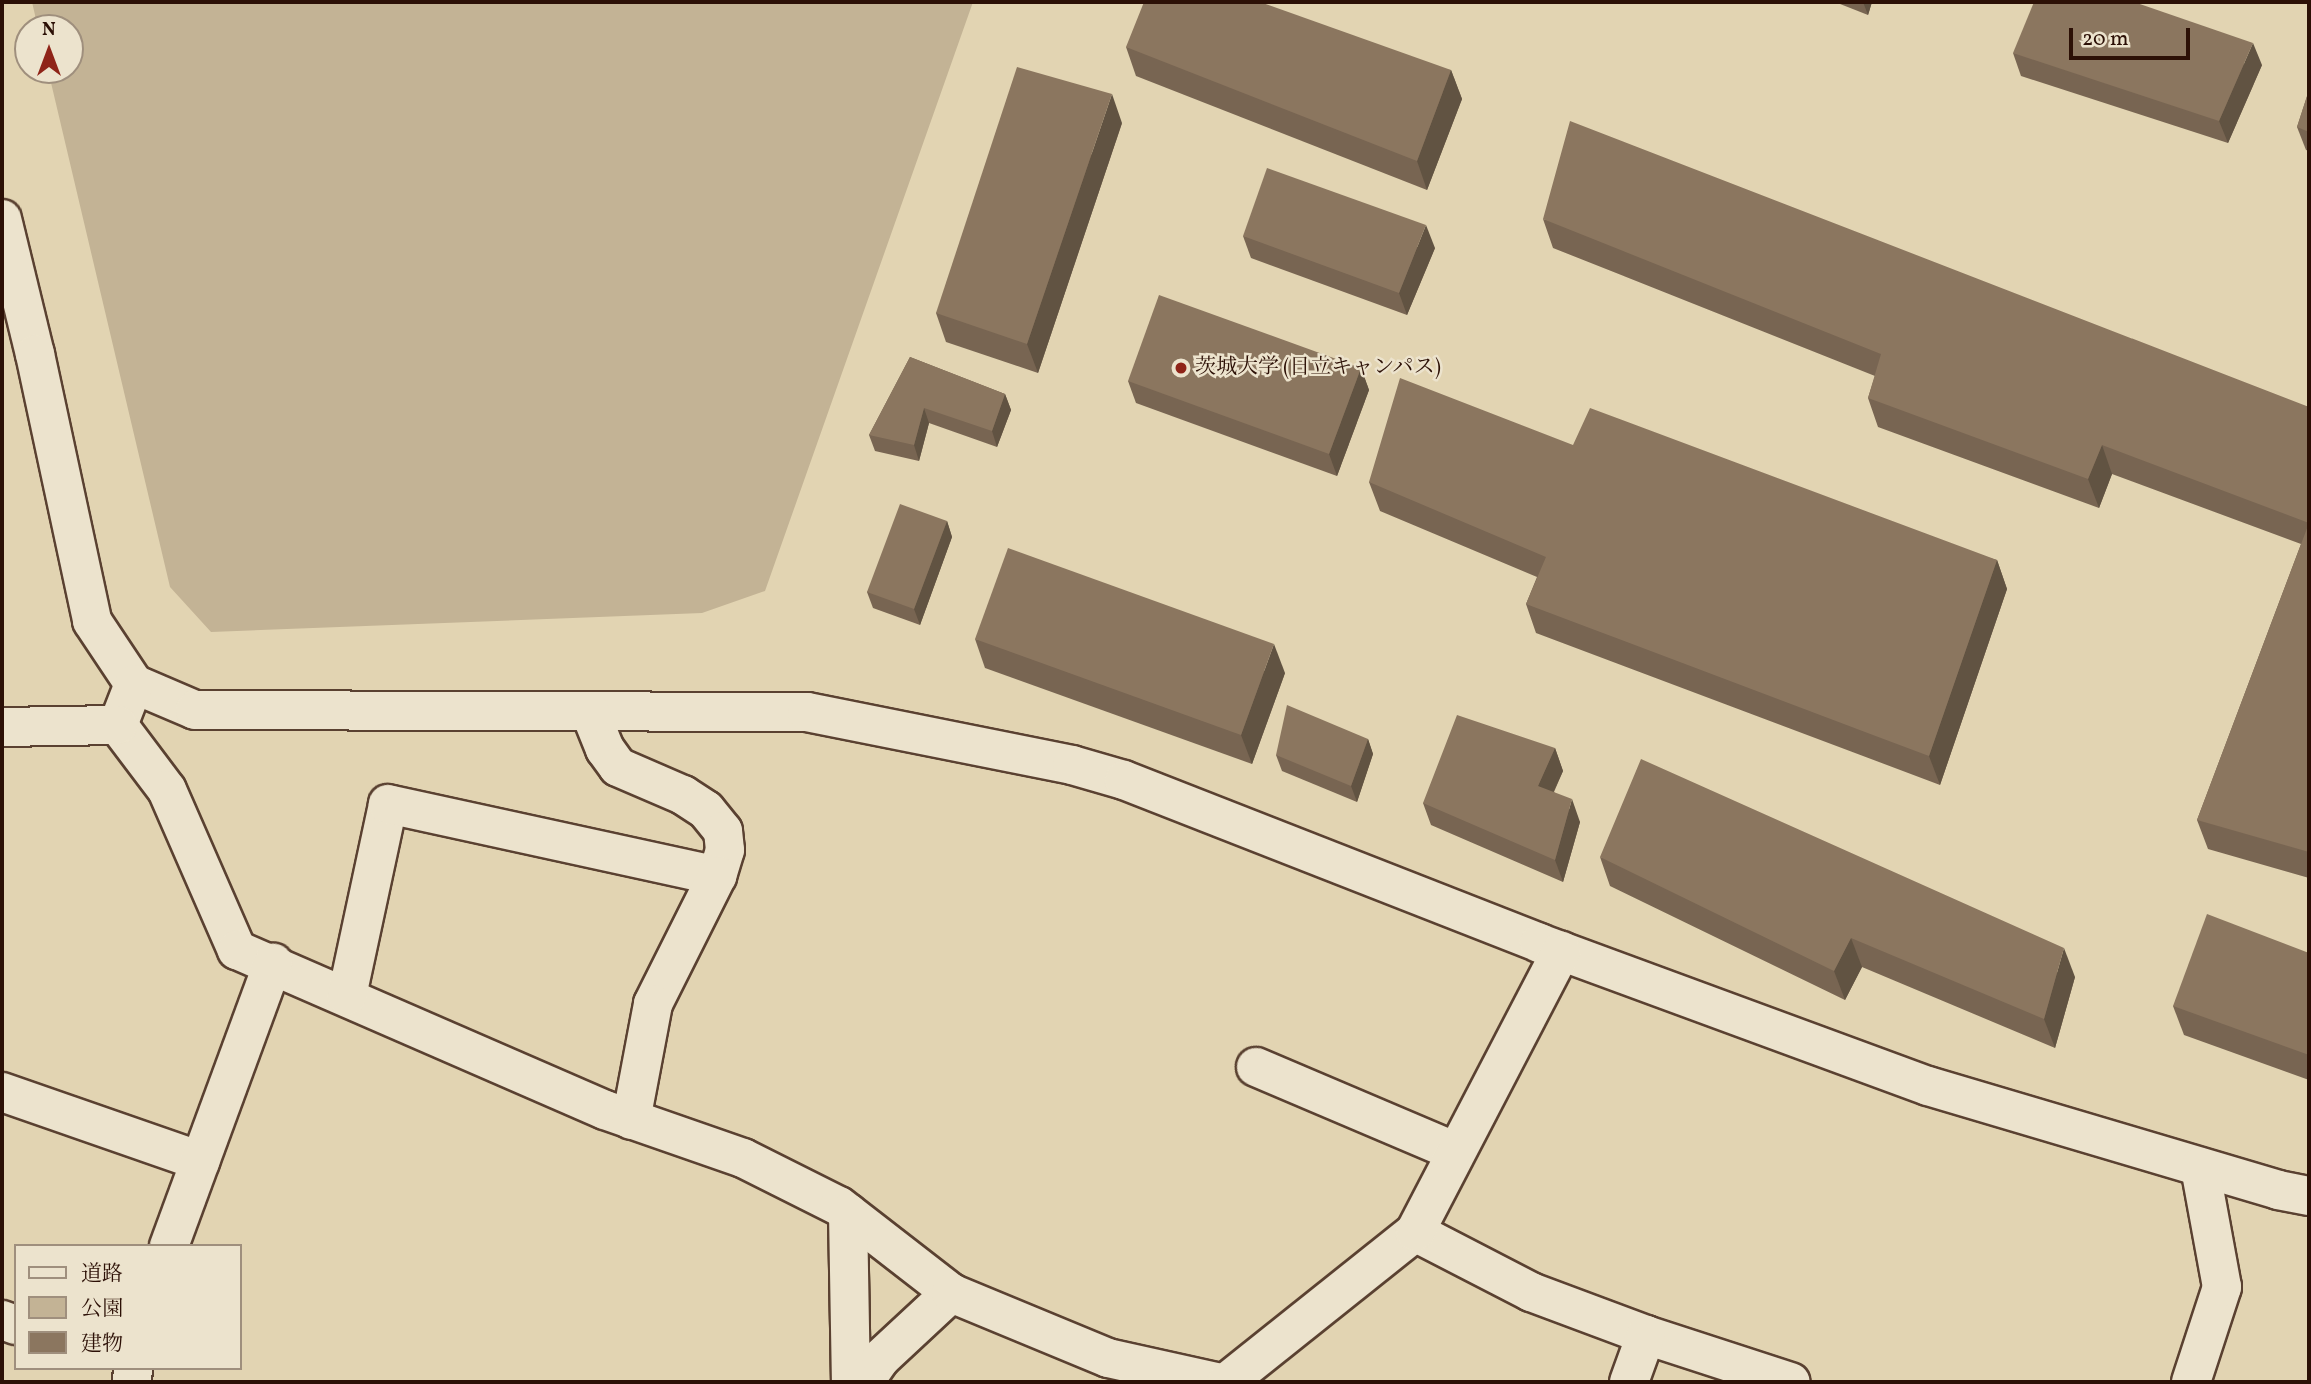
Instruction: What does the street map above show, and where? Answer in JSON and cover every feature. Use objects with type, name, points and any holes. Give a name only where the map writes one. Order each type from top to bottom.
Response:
[{"type":"street","points":[[2,219],[38,367],[92,621],[134,684],[195,710],[807,712],[1072,765],[1124,779],[1561,951],[1928,1086],[2200,1167],[2309,1196]]},
{"type":"street","points":[[118,725],[134,684]]},
{"type":"street","points":[[590,712],[605,749],[618,767],[683,795],[706,810],[723,831],[725,850],[717,876],[653,1004],[631,1120]]},
{"type":"street","points":[[2,727],[118,725]]},
{"type":"street","points":[[118,725],[167,790],[237,950],[273,963],[631,1120],[743,1158],[848,1213],[951,1293],[1108,1358],[1216,1382]]},
{"type":"street","points":[[347,996],[388,804],[717,876]]},
{"type":"street","points":[[1227,1382],[1415,1232],[1561,951]]},
{"type":"street","points":[[170,1244],[273,963]]},
{"type":"street","points":[[1256,1068],[1456,1152]]},
{"type":"street","points":[[2,1092],[200,1161]]},
{"type":"street","points":[[2191,1382],[2222,1287],[2200,1167]]},
{"type":"street","points":[[848,1213],[851,1382]]},
{"type":"street","points":[[1415,1232],[1531,1292],[1646,1335],[1791,1382]]},
{"type":"street","points":[[864,1382],[881,1358],[951,1293]]},
{"type":"street","points":[[1629,1382],[1646,1335]]},
{"type":"green space","points":[[32,2],[973,2],[765,591],[702,613],[211,632],[170,587],[51,84],[84,84],[84,14],[35,14]]},
{"type":"building","points":[[1144,2],[1260,2],[1451,70],[1417,161],[1126,47]]},
{"type":"building","points":[[2034,2],[2134,2],[2253,43],[2219,121],[2013,53]]},
{"type":"building","points":[[1017,67],[1112,94],[1027,344],[936,313]]},
{"type":"building","points":[[2309,90],[2309,132],[2297,127]]},
{"type":"building","points":[[1570,121],[2309,407],[2309,523],[2102,445],[2088,479],[1868,398],[1881,354],[1543,219]]},
{"type":"building","points":[[1267,168],[1426,225],[1399,293],[1243,236]]},
{"type":"building","points":[[1159,295],[1361,368],[1329,454],[1128,381]]},
{"type":"building","points":[[910,357],[1005,394],[992,431],[924,408],[914,445],[869,435]]},
{"type":"building","points":[[1400,378],[1573,445],[1590,408],[1997,560],[1929,756],[1526,604],[1546,557],[1369,482]]},
{"type":"building","points":[[900,504],[947,521],[914,609],[867,592]]},
{"type":"building","points":[[2309,523],[2309,852],[2197,820]]},
{"type":"building","points":[[1008,548],[1274,644],[1241,735],[975,639]]},
{"type":"building","points":[[1287,705],[1368,739],[1351,786],[1276,755]]},
{"type":"building","points":[[1457,715],[1555,748],[1538,786],[1572,799],[1555,860],[1423,803]]},
{"type":"building","points":[[1641,759],[2064,948],[2044,1019],[1851,938],[1834,971],[1600,857]]},
{"type":"building","points":[[2207,914],[2309,953],[2309,1055],[2173,1006]]},
{"type":"place","name":"茨城大学 (日立キャンパス)","points":[[1181,368]]}]
